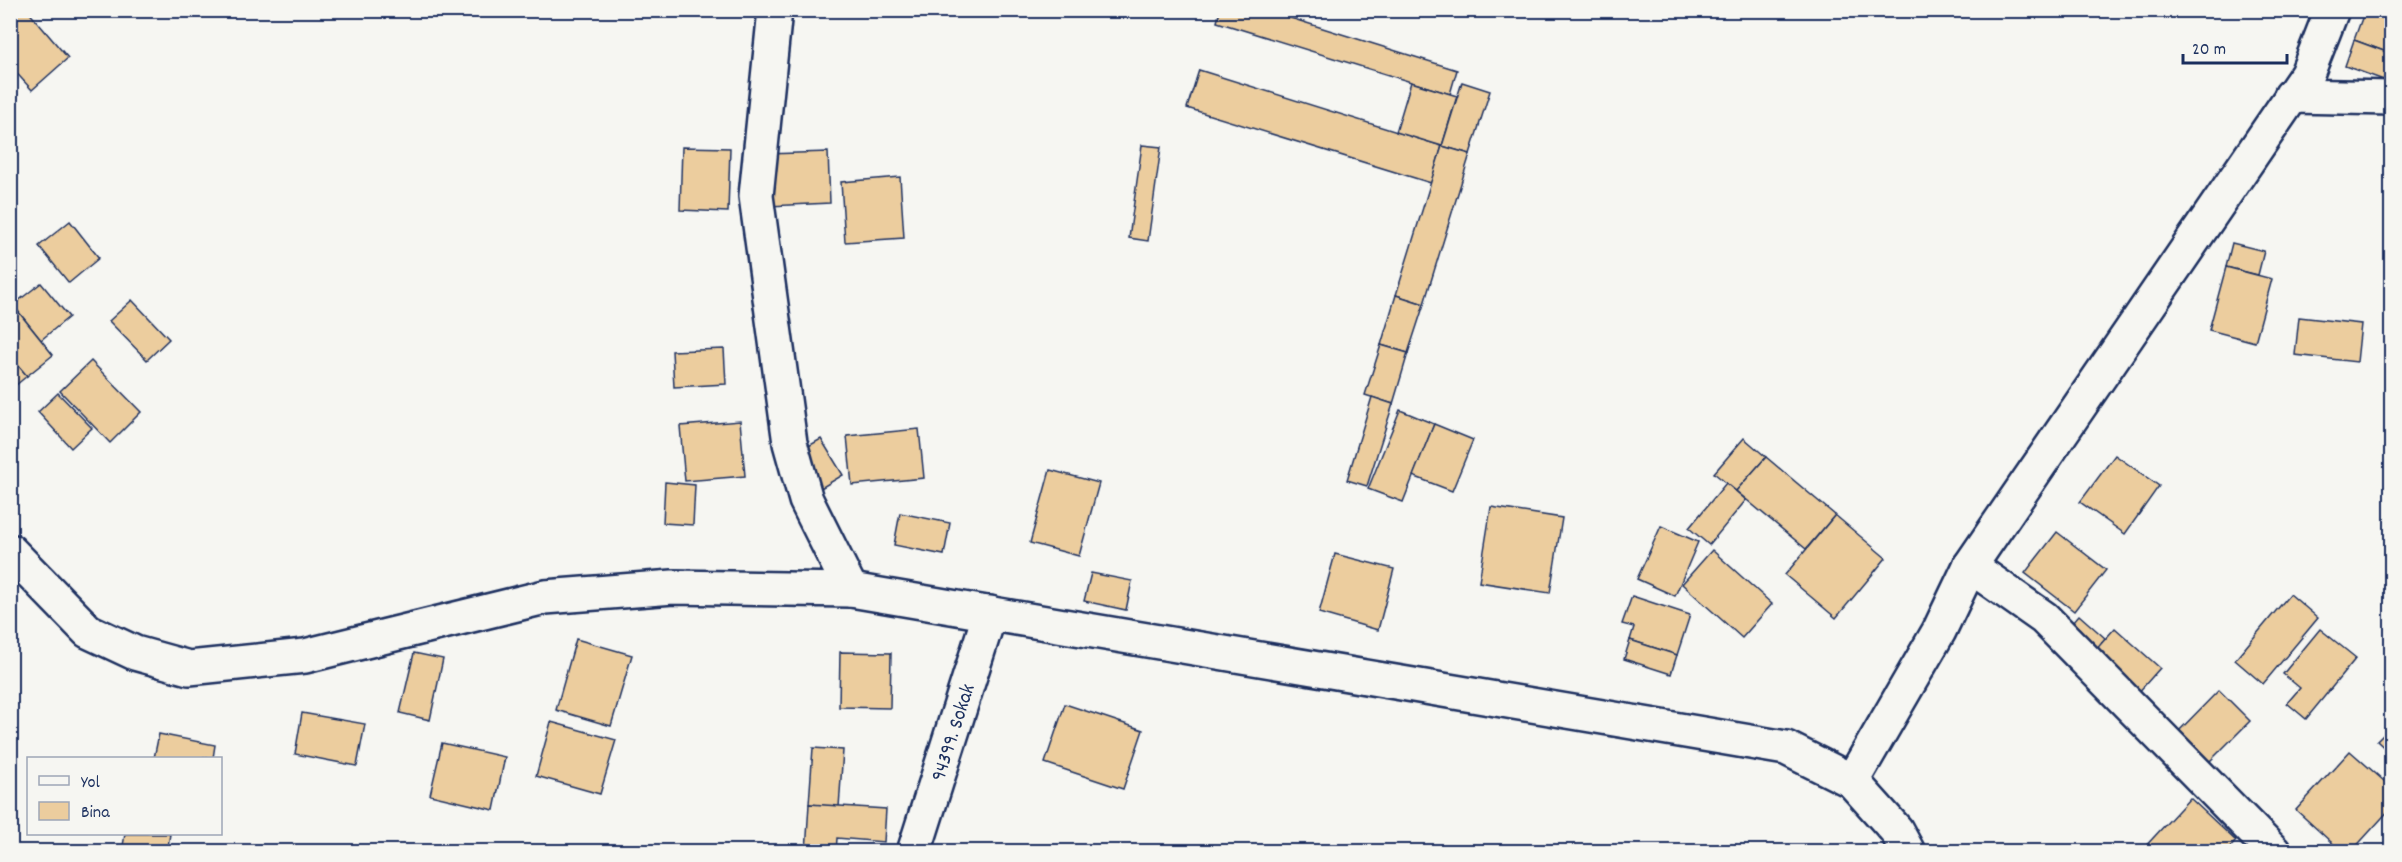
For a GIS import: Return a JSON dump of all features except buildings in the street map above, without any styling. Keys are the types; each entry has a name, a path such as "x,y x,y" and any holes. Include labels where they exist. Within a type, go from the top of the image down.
{"street":[{"path":"775,10 756,196 790,443 806,500 851,590"},
{"path":"1852,781 1940,631 1970,566 2307,74 2332,10"},
{"path":"2291,96 2391,98"},
{"path":"10,551 88,631 135,653 189,668 305,656 545,597 673,587 851,590 1786,748 1852,781 1896,830 1908,852"},
{"path":"1970,566 2044,618 2274,852"},
{"name":"94399. Sokak","path":"914,852 990,613"}]}
